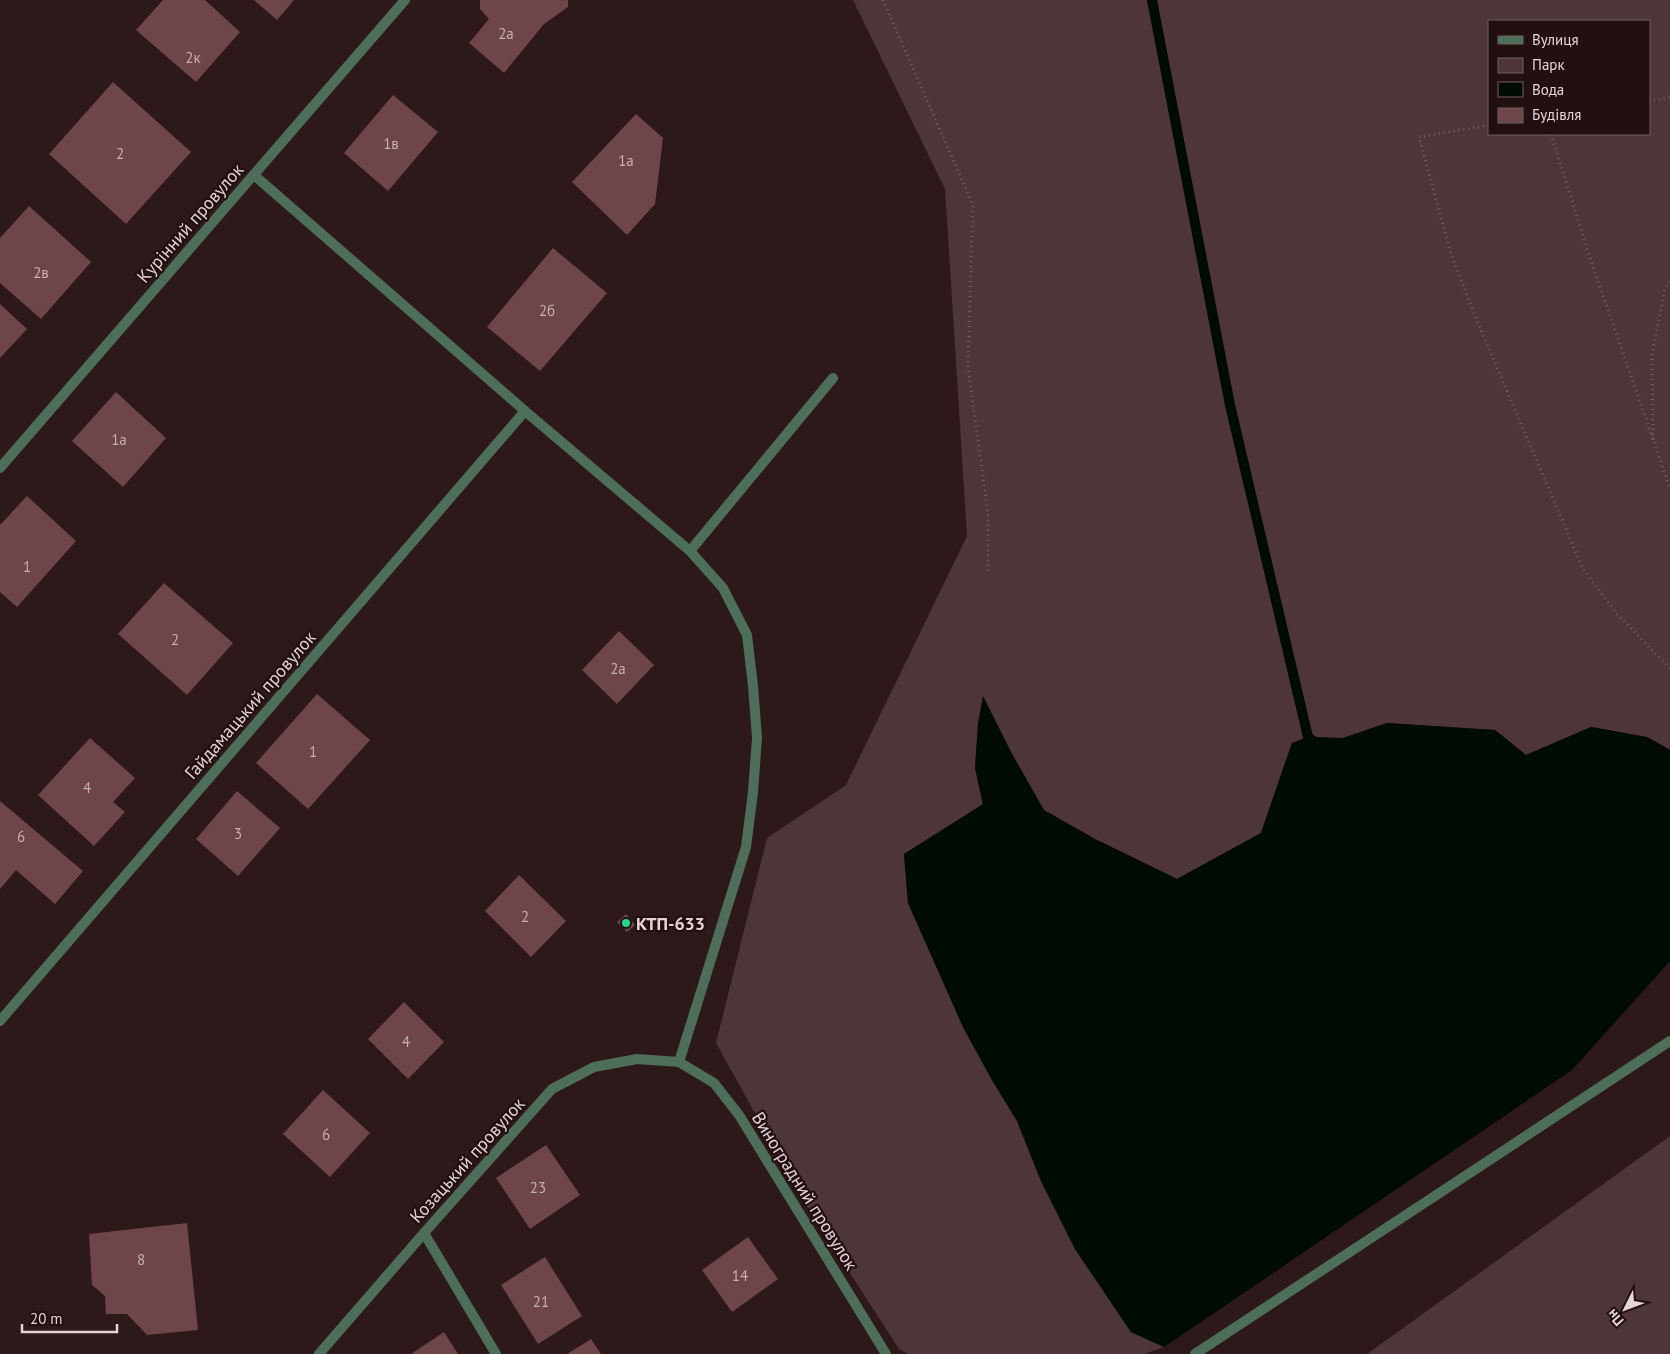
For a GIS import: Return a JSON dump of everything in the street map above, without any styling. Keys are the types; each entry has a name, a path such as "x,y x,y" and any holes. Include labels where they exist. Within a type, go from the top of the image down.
{"street":[{"name":"Курінний провулок","path":"0,468 406,0"},
{"path":"254,175 525,411 690,551 723,588 747,635 757,738 746,847 679,1062"},
{"path":"690,551 833,378"},
{"name":"Гайдамацький провулок","path":"0,1021 525,411"},
{"path":"1195,1354 1670,1041"},
{"name":"Козацький провулок","path":"319,1354 552,1089 594,1067 637,1058 679,1062"},
{"name":"Виноградний провулок","path":"679,1062 714,1083 739,1115 886,1354"},
{"path":"424,1233 496,1354"}],"path":[{"path":"883,0 973,205 968,366 988,514 988,574"},
{"path":"1650,102 1670,97"},
{"path":"1488,125 1419,137 1451,254 1583,569 1617,614 1670,668"},
{"path":"1551,135 1589,256 1670,488"},
{"path":"1653,443 1652,354 1666,289 1670,280"}],"green space":[{"path":"853,0 1670,0 1670,750 1647,737 1591,727 1526,755 1495,730 1387,723 1343,738 1308,737 1292,743 1261,833 1177,879 1095,839 1043,810 983,697 978,724 975,768 983,805 904,854 908,903 963,1027 1017,1121 1041,1181 1075,1249 1131,1332 1164,1347 1144,1354 908,1354 899,1349 806,1205 716,1043 767,838 846,785 967,536 945,189"},
{"path":"1670,1136 1670,1354 1367,1354"}],"water":[{"path":"983,696 1011,752 1044,810 1095,839 1177,879 1261,833 1292,743 1308,737 1343,738 1387,723 1495,730 1526,755 1591,727 1647,737 1670,750 1670,961 1572,1070 1164,1347 1131,1332 1075,1249 1041,1181 1017,1121 963,1027 908,903 904,854 983,804 975,768 978,724"}],"building":[{"path":"163,0 205,0 240,32 196,82 136,30"},
{"path":"254,0 294,0 277,20"},
{"path":"480,0 568,0 568,7 544,24 504,73 469,43 489,19 480,9"},
{"path":"113,82 191,152 126,224 49,154"},
{"path":"393,95 438,132 388,191 344,153"},
{"path":"636,114 663,138 655,204 627,235 572,182"},
{"path":"29,206 91,262 41,319 0,283 0,238"},
{"path":"553,248 607,293 540,371 487,327"},
{"path":"0,304 27,329 0,358"},
{"path":"116,392 166,438 123,487 72,441"},
{"path":"27,496 76,541 17,607 0,592 0,525"},
{"path":"164,583 233,643 187,695 118,634"},
{"path":"619,631 654,665 617,704 582,670"},
{"path":"317,694 370,740 308,809 256,763"},
{"path":"90,738 135,778 113,802 125,812 94,846 38,795"},
{"path":"237,791 280,828 238,876 196,839"},
{"path":"0,801 83,871 55,904 16,870 0,889"},
{"path":"519,875 566,921 531,957 485,911"},
{"name":"КТП-633","path":"626,914 635,925 627,932 617,922"},
{"path":"404,1002 444,1042 408,1079 368,1039"},
{"path":"323,1090 370,1133 330,1177 283,1134"},
{"path":"546,1145 580,1195 530,1229 496,1178"},
{"path":"187,1223 198,1330 147,1335 127,1314 106,1314 105,1296 92,1285 89,1234"},
{"path":"748,1237 778,1279 732,1312 702,1270"},
{"path":"545,1257 582,1316 538,1344 501,1285"},
{"path":"444,1332 458,1354 411,1354"},
{"path":"591,1339 601,1354 567,1354"}],"waterway":[{"path":"1152,0 1230,405 1308,737 1318,745"}],"place":[{"name":"КТП-633","path":"626,923"}]}
